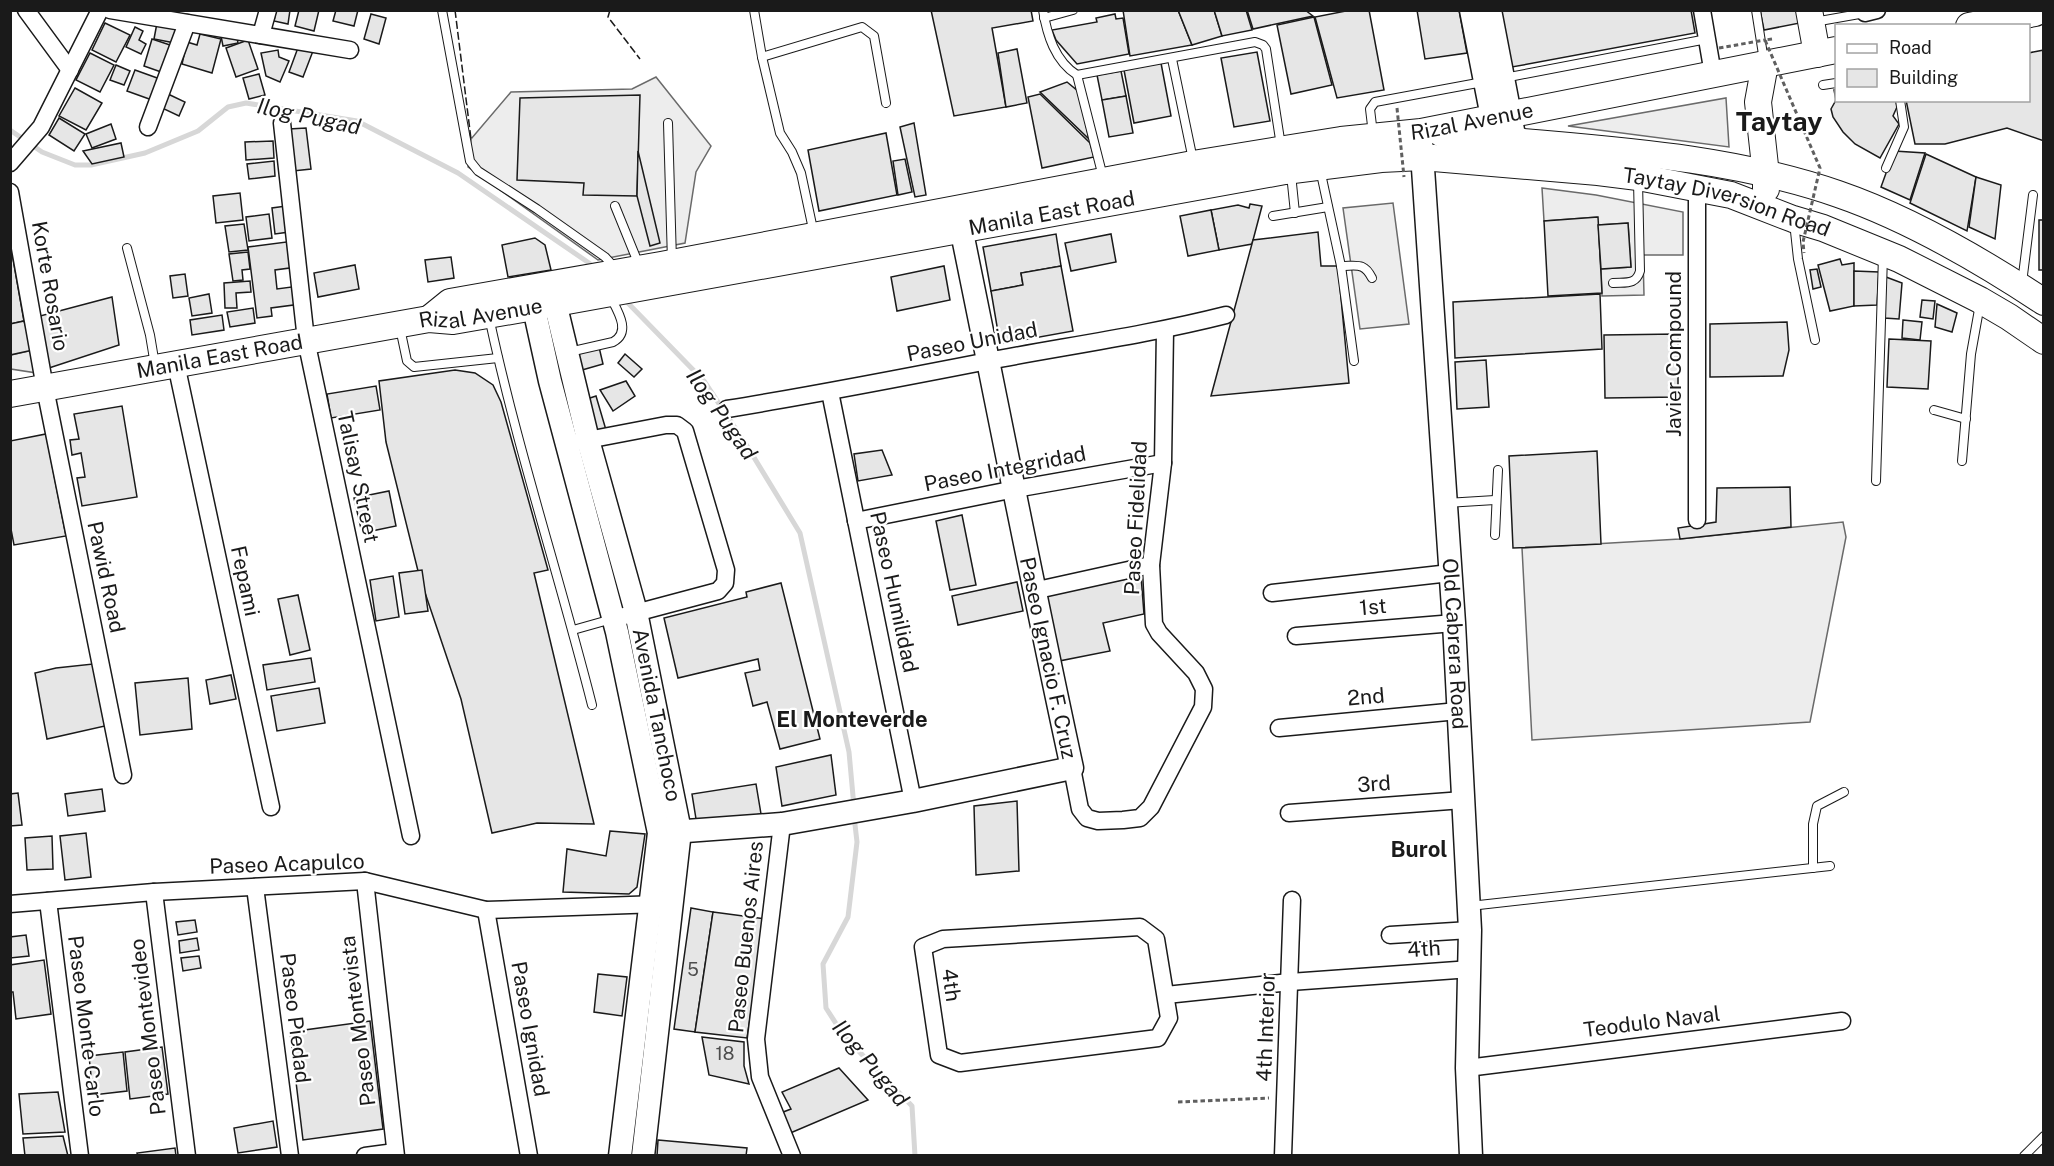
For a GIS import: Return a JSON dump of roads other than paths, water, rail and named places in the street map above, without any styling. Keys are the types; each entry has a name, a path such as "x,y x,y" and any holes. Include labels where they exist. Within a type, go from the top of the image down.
{"main road":[{"path":"1979,24 2038,12"},
{"path":"1810,17 1827,52"},
{"name":"Rizal Avenue","path":"1422,144 1501,115 1713,74 1765,52 1827,52"},
{"path":"1765,52 1758,102 1766,174 1766,207"},
{"name":"Taytay Diversion Road","path":"1377,147 1516,143 1599,161 1638,177 1731,195 1883,252 1980,300 2043,341"},
{"name":"Taytay Diversion Road","path":"1422,144 1599,161 1739,168 1766,174 1837,194 1871,207 1977,260 2043,302"},
{"path":"1286,163 1377,147"},
{"path":"1104,180 1193,164 1319,165 1377,147"},
{"name":"Manila East Road","path":"816,246 959,218 1286,163"},
{"name":"Manila East Road","path":"959,218 1104,180"},
{"name":"Rizal Avenue","path":"429,319 450,302 542,296 816,246"},
{"name":"Rizal Avenue","path":"429,319 453,321 489,315 542,296"},
{"name":"Manila East Road","path":"10,394 429,319"}],"street":[{"path":"26,10 70,70"},
{"path":"10,164 41,127 100,10"},
{"path":"110,10 350,50"},
{"path":"261,35 268,10"},
{"path":"1471,10 1494,80 1501,115 1516,143"},
{"path":"1490,10 1494,80"},
{"path":"1702,10 1713,44 1713,74"},
{"path":"148,128 187,23"},
{"name":"Talisay Street","path":"282,123 306,340 411,836"},
{"name":"Old Cabrera Road","path":"1422,144 1454,623 1469,906 1471,969 1467,1068 1471,1155"},
{"name":"Javier Compound","path":"1697,187 1697,520"},
{"name":"Korte Rosario","path":"10,192 45,388"},
{"name":"Paseo Ignacio F. Cruz","path":"669,832 782,824 913,801 1072,768 1033,591 1015,489 959,218"},
{"name":"Avenida Tanchoco","path":"542,296 566,353 577,442 636,612 669,832 660,904 620,1155"},
{"name":"Avenida Tanchoco","path":"542,296 577,442 613,619 669,832"},
{"name":"Paseo Unidad","path":"727,409 1165,330 1226,315"},
{"name":"Paseo Fidelidad","path":"1072,768 1080,809 1086,818 1098,821 1140,818 1151,807 1203,707 1204,689 1196,673 1159,633 1154,624 1151,565 1163,463 1165,330"},
{"name":"Fepami","path":"166,366 271,807"},
{"name":"Pawid Road","path":"45,388 123,775"},
{"name":"Paseo Humilidad","path":"830,392 913,801"},
{"path":"577,442 666,425 677,425 685,431 726,570 725,583 718,591 613,619"},
{"name":"Paseo Integridad","path":"856,521 1015,489 1163,463"},
{"path":"1033,591 1151,565"},
{"path":"1272,593 1450,573"},
{"name":"1st","path":"1296,636 1454,623"},
{"name":"2nd","path":"1279,728 1458,711"},
{"name":"3rd","path":"1289,813 1463,800"},
{"name":"Paseo Buenos Aires","path":"782,824 756,1039 760,1077 792,1155"},
{"name":"Paseo Acapulco","path":"10,904 154,892 364,881 486,910 660,904"},
{"name":"Paseo Montevista","path":"364,881 396,1154"},
{"name":"Paseo Piedad","path":"255,887 290,1155"},
{"name":"Paseo Montevideo","path":"154,892 187,1155"},
{"name":"4th Interior","path":"1283,1155 1292,900"},
{"name":"Paseo Monte Carlo","path":"48,902 80,1155"},
{"name":"Avenida Tanchoco","path":"643,1155 660,904"},
{"name":"Paseo Ignidad","path":"486,910 529,1155"},
{"name":"4th","path":"1140,927 1155,939 1166,995 1169,1018 1158,1038 960,1063 939,1055 923,947 942,939 1140,927"},
{"path":"1390,935 1470,930"},
{"name":"4th","path":"1166,995 1290,982 1471,969"},
{"name":"Teodulo Naval","path":"1467,1068 1842,1021"},
{"path":"365,1155 396,1154"}],"lane":[{"path":"442,10 470,161 478,171 605,257 616,281"},
{"path":"754,10 762,57 780,133 801,173 816,246"},
{"path":"1073,10 1043,14 1051,44 1068,69 1077,75 1104,180"},
{"path":"1756,10 1765,52"},
{"path":"1810,17 1869,11"},
{"path":"762,57 862,27 874,36 886,103"},
{"path":"1077,75 1255,42 1263,45 1266,49 1295,213"},
{"path":"1377,147 1370,109 1375,102 1713,44"},
{"path":"1172,59 1193,164"},
{"path":"1822,85 1835,82"},
{"path":"1886,168 1904,127 1900,102"},
{"path":"668,123 673,272"},
{"path":"1319,165 1341,266 1354,361"},
{"path":"1613,283 1633,282 1638,278 1640,271 1638,177"},
{"path":"2021,287 2033,195"},
{"path":"566,353 613,342 622,334 616,281 615,206"},
{"path":"1273,216 1328,207"},
{"path":"1793,219 1798,259 1815,340"},
{"path":"127,248 150,335 166,366"},
{"path":"1876,481 1883,252"},
{"path":"1341,266 1362,266 1368,270 1372,278"},
{"path":"1962,461 1971,354 1980,300"},
{"path":"489,315 498,358 592,705"},
{"path":"399,324 407,361 414,367 498,358"},
{"path":"1934,410 1966,419"},
{"path":"1495,535 1498,470"},
{"path":"1446,504 1495,500"},
{"path":"573,630 613,619"},
{"path":"1813,868 1813,824 1817,806 1844,792"},
{"path":"1469,906 1830,866"},
{"path":"2024,1155 2043,1136"}],"waterway":[{"name":"Ilog Pugad","path":"10,130 42,152 75,165 91,165 145,153 198,131 228,107 246,103 357,121 458,173 589,263 595,270"},
{"name":"Ilog Pugad","path":"625,300 704,381 800,533 849,752 854,807"},
{"name":"Ilog Pugad","path":"854,816 857,842 848,917 823,964 826,1008 844,1036 912,1106 915,1156"}],"district":[{"name":"Taytay","path":"1779,122"},
{"name":"El Monteverde","path":"852,719"},
{"name":"Burol","path":"1419,849"}]}
